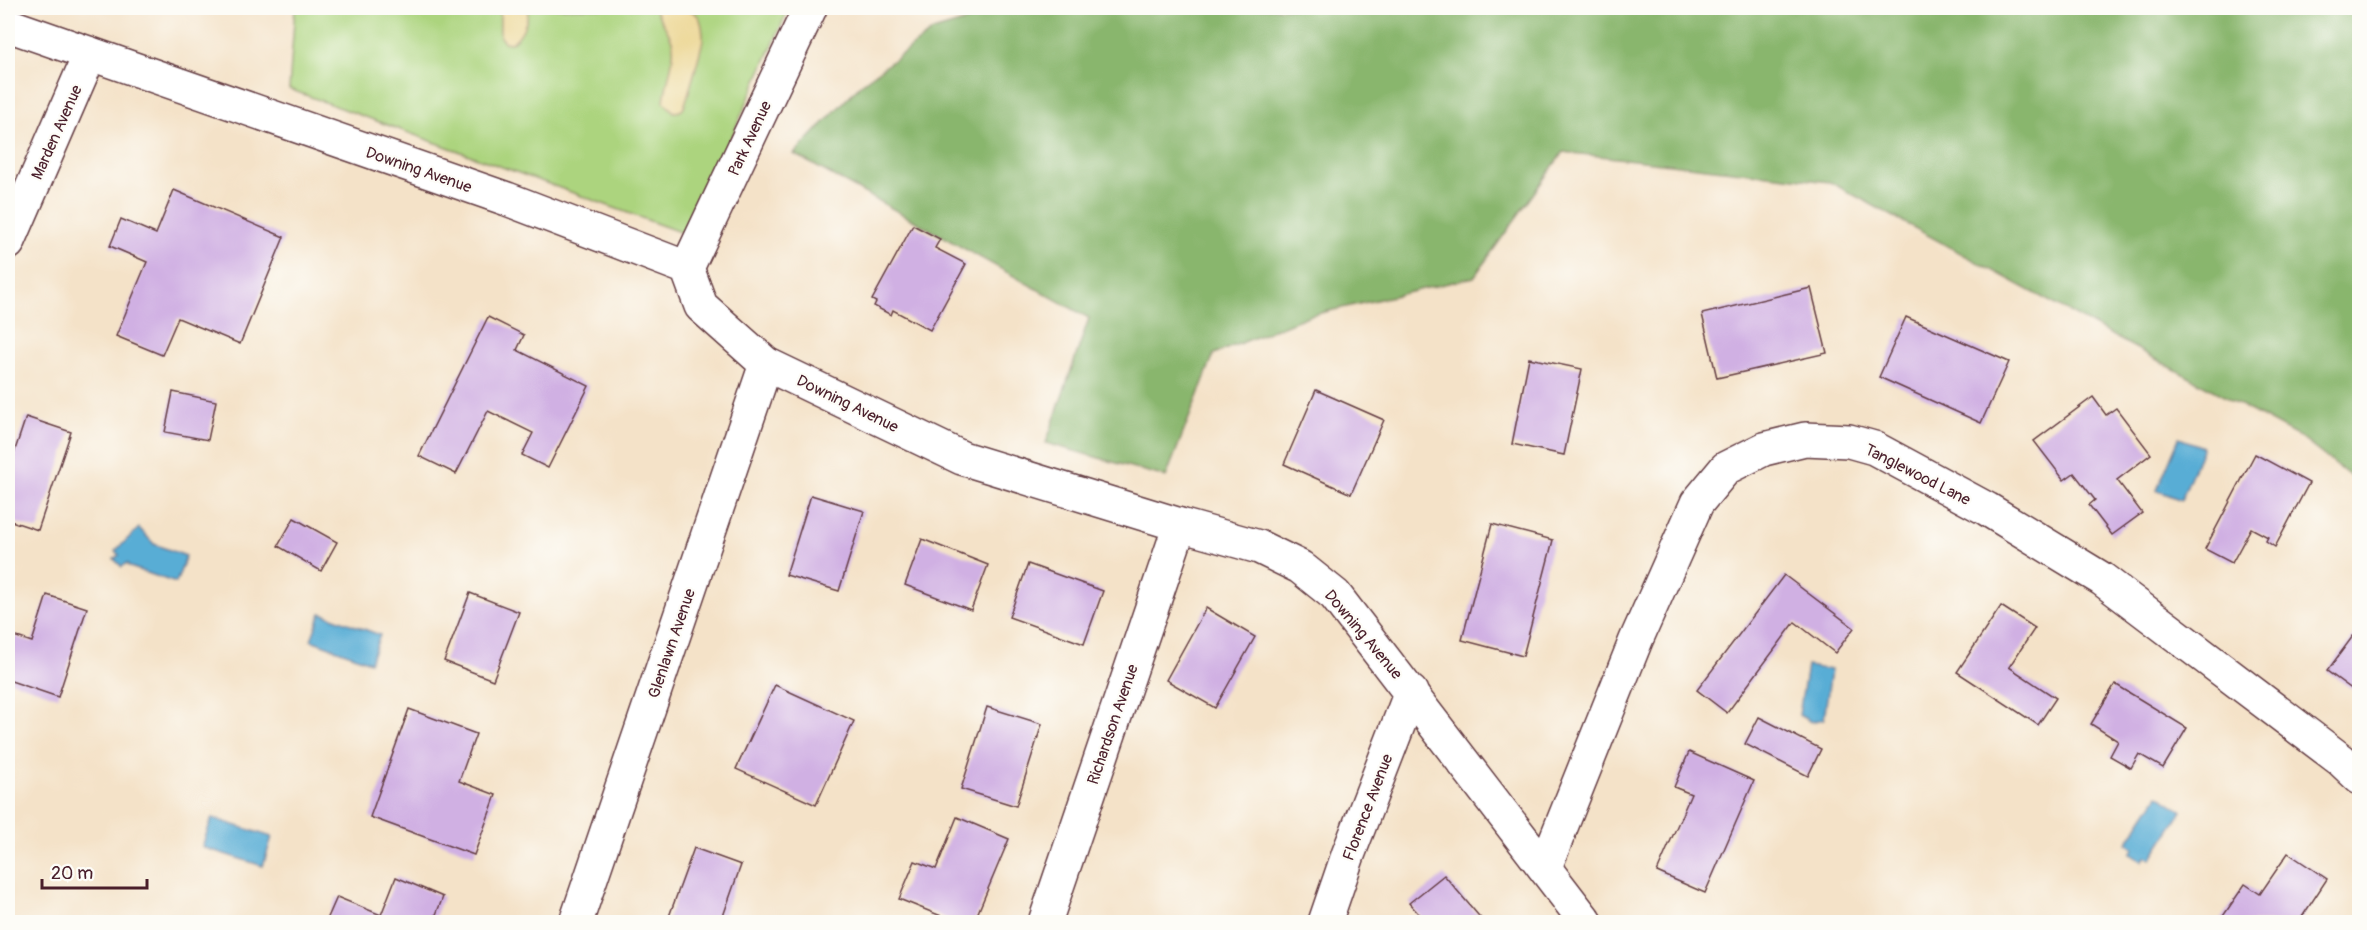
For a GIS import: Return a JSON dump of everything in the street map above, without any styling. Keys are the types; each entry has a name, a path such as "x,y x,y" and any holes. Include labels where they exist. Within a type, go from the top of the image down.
{"street":[{"name":"Park Avenue","path":"687,268 810,8"},
{"name":"Downing Avenue","path":"8,25 507,199 687,268 701,306 766,364 962,458 1179,525 1259,547 1300,567 1335,595 1586,922"},
{"name":"Marden Avenue","path":"8,243 90,54"},
{"name":"Glenlawn Avenue","path":"576,922 766,364"},
{"name":"Tanglewood Lane","path":"1545,867 1636,640 1697,502 1726,468 1764,448 1805,439 1849,441 1874,448 1997,515 2102,579 2341,760 2360,778"},
{"name":"Richardson Avenue","path":"1045,922 1179,525"},
{"name":"Florence Avenue","path":"1325,922 1348,855 1411,692"}],"green space":[{"path":"295,8 789,8 688,235 289,89"},
{"path":"1010,8 2359,8 2359,483 2301,438 1830,182 1563,152 1474,277 1308,316 1214,354 1166,477 1046,443 1089,318 794,154 861,84 933,31"}],"sand":[{"path":"500,8 528,8 524,28 511,43 504,42 500,37"},
{"path":"654,8 689,10 698,16 701,24 703,38 700,51 683,109 678,112 674,112 664,102 673,47"}],"water":[{"path":"2179,438 2203,447 2181,500 2157,490"},
{"path":"139,528 154,544 186,556 176,583 130,567 127,563 122,567 114,559 119,555 115,551"},
{"path":"321,613 380,635 370,662 311,640"},
{"path":"1807,666 1831,670 1824,719 1811,722 1799,715"},
{"path":"2158,795 2182,811 2151,859 2146,856 2142,861 2130,853 2134,848 2127,843"},
{"path":"212,818 272,837 263,866 202,847"}],"building":[{"path":"174,190 284,237 240,344 178,318 162,355 116,336 147,262 110,246 121,219 156,234"},
{"path":"913,225 940,239 935,248 966,264 930,330 893,310 891,315 874,306 876,302 872,300"},
{"path":"1811,288 1827,353 1717,378 1702,314"},
{"path":"488,317 524,335 517,350 589,386 548,468 522,455 533,433 488,411 456,474 419,456"},
{"path":"1906,317 2009,362 1981,423 1879,377"},
{"path":"1529,358 1582,369 1564,455 1512,444"},
{"path":"1316,390 1384,420 1351,494 1284,464"},
{"path":"173,392 216,401 208,440 165,432"},
{"path":"2093,397 2106,415 2116,408 2151,454 2117,480 2142,513 2112,535 2089,505 2095,500 2074,473 2064,480 2034,441"},
{"path":"26,417 71,432 38,530 8,520 8,471"},
{"path":"2255,454 2309,483 2275,547 2266,541 2268,537 2251,528 2232,563 2205,549"},
{"path":"811,495 864,511 839,591 786,575"},
{"path":"294,518 337,542 321,571 278,546"},
{"path":"1492,524 1553,540 1523,656 1462,640"},
{"path":"922,539 988,565 971,610 905,585"},
{"path":"1028,564 1103,591 1084,644 1009,617"},
{"path":"1784,575 1854,628 1835,653 1795,622 1727,713 1697,690"},
{"path":"470,593 519,612 493,680 444,661"},
{"path":"47,595 87,608 58,697 8,680 8,634 32,642"},
{"path":"2001,606 2035,628 2009,667 2056,698 2038,725 1957,672"},
{"path":"1206,608 1255,637 1215,708 1166,680"},
{"path":"2353,636 2360,641 2360,695 2327,671"},
{"path":"2115,684 2187,728 2163,768 2139,754 2131,768 2110,756 2118,741 2091,724"},
{"path":"775,685 854,721 816,805 736,769"},
{"path":"987,707 1042,724 1016,806 961,789"},
{"path":"409,709 476,734 459,781 496,795 474,855 370,817"},
{"path":"1759,717 1821,749 1808,776 1745,744"},
{"path":"1689,752 1754,781 1705,893 1657,872 1691,794 1674,787"},
{"path":"957,817 1009,839 974,922 956,922 899,899 915,861 936,869"},
{"path":"694,848 741,865 721,922 667,922"},
{"path":"2288,853 2327,879 2300,920 2303,922 2219,922 2245,884 2260,894"},
{"path":"1444,875 1484,922 1426,922 1409,903"},
{"path":"396,877 443,897 433,922 326,922 337,897 381,915"}]}
